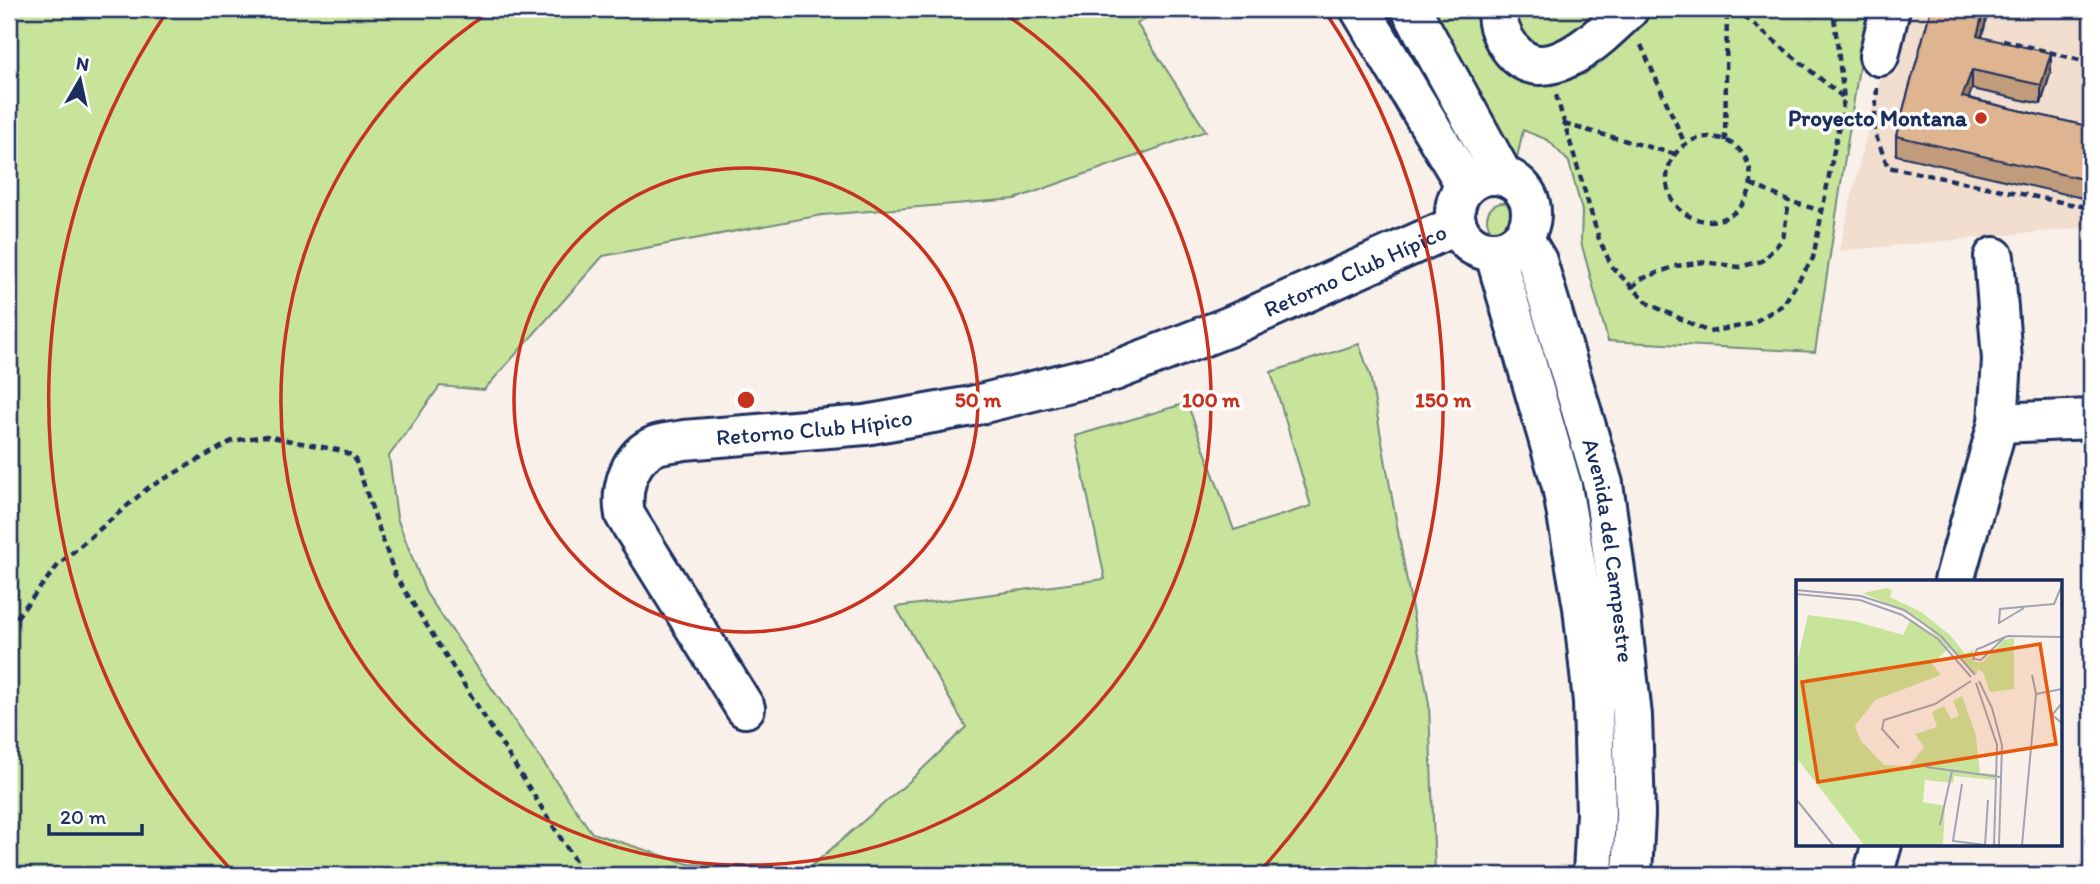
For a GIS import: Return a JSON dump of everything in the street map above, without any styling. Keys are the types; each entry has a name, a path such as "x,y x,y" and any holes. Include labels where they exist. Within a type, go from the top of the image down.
{"street":[{"path":"1360,9 1466,187"},
{"path":"1410,9 1503,176"},
{"path":"1498,9 1496,16 1502,37 1518,59 1537,66 1570,57 1604,33 1626,12"},
{"path":"1879,56 1890,9"},
{"path":"1503,176 1518,183 1531,203 1529,227 1508,244 1473,246 1463,237 1457,225 1456,202 1466,187 1480,177 1503,176"},
{"name":"Retorno Club Hípico","path":"746,708 625,514 623,503 626,478 638,458 655,445 684,440 865,425 972,406 1114,371 1228,327 1457,225"},
{"name":"Avenida del Campestre","path":"1508,244 1562,486 1583,607 1593,702 1596,813 1593,875"},
{"name":"Avenida del Campestre","path":"1508,244 1538,261 1603,484 1632,716 1632,875"},
{"path":"1954,580 1997,423 2001,360 1994,257"},
{"path":"1997,423 2091,419"},
{"path":"1596,813 1634,814"},
{"path":"1873,875 1881,846"}],"path":[{"path":"1725,141 1727,9"},
{"path":"1735,9 1844,99"},
{"path":"1549,64 1550,79 1598,239 1612,267 1649,304 1709,332 1751,324 1783,305 1813,258 1844,99 1833,9"},
{"path":"1626,12 1685,144"},
{"path":"2003,40 2091,63"},
{"path":"1879,56 1874,131 1888,167 2091,208"},
{"path":"1563,124 1675,155"},
{"path":"1699,138 1725,141 1745,158 1750,170 1751,184 1740,208 1729,216 1702,221 1677,207 1670,195 1668,167 1685,144 1699,138"},
{"path":"1751,184 1789,201 1822,211"},
{"path":"1632,287 1642,279 1676,266 1704,262 1739,267 1762,261 1783,239 1789,201"},
{"path":"9,628 59,564 148,488 232,441 266,436 338,450 354,456 395,575 584,875"},
{"path":"9,859 19,875"}],"shaded area":[{"name":"Proyecto Montana","path":"1896,9 2091,9 2091,227 1839,251"}],"green space":[{"path":"9,9 1159,9 1137,24 1206,131 1015,199 822,215 603,256 484,390 440,386 389,456 397,518 426,593 592,833 689,864 808,869 911,780 966,727 896,607 1105,579 1075,436 1187,403 1234,530 1311,506 1271,372 1359,344 1370,375 1429,704 1435,875 9,875"},
{"path":"1418,9 1490,9 1550,79 1585,74 1614,46 1644,9 1868,9 1815,352 1608,341 1581,242 1582,211 1569,162 1548,140 1523,130 1513,177"},
{"path":"1507,9 1620,9 1546,56 1519,40"},
{"path":"1503,203 1515,207 1519,219 1515,231 1503,235 1491,231 1487,219 1491,207"}],"building":[{"path":"1931,9 1984,9 1977,36 2051,53 2041,85 1972,70 1962,97 2091,127 2091,181 1896,136"}],"place":[{"name":"Proyecto Montana","path":"1981,118"}]}
